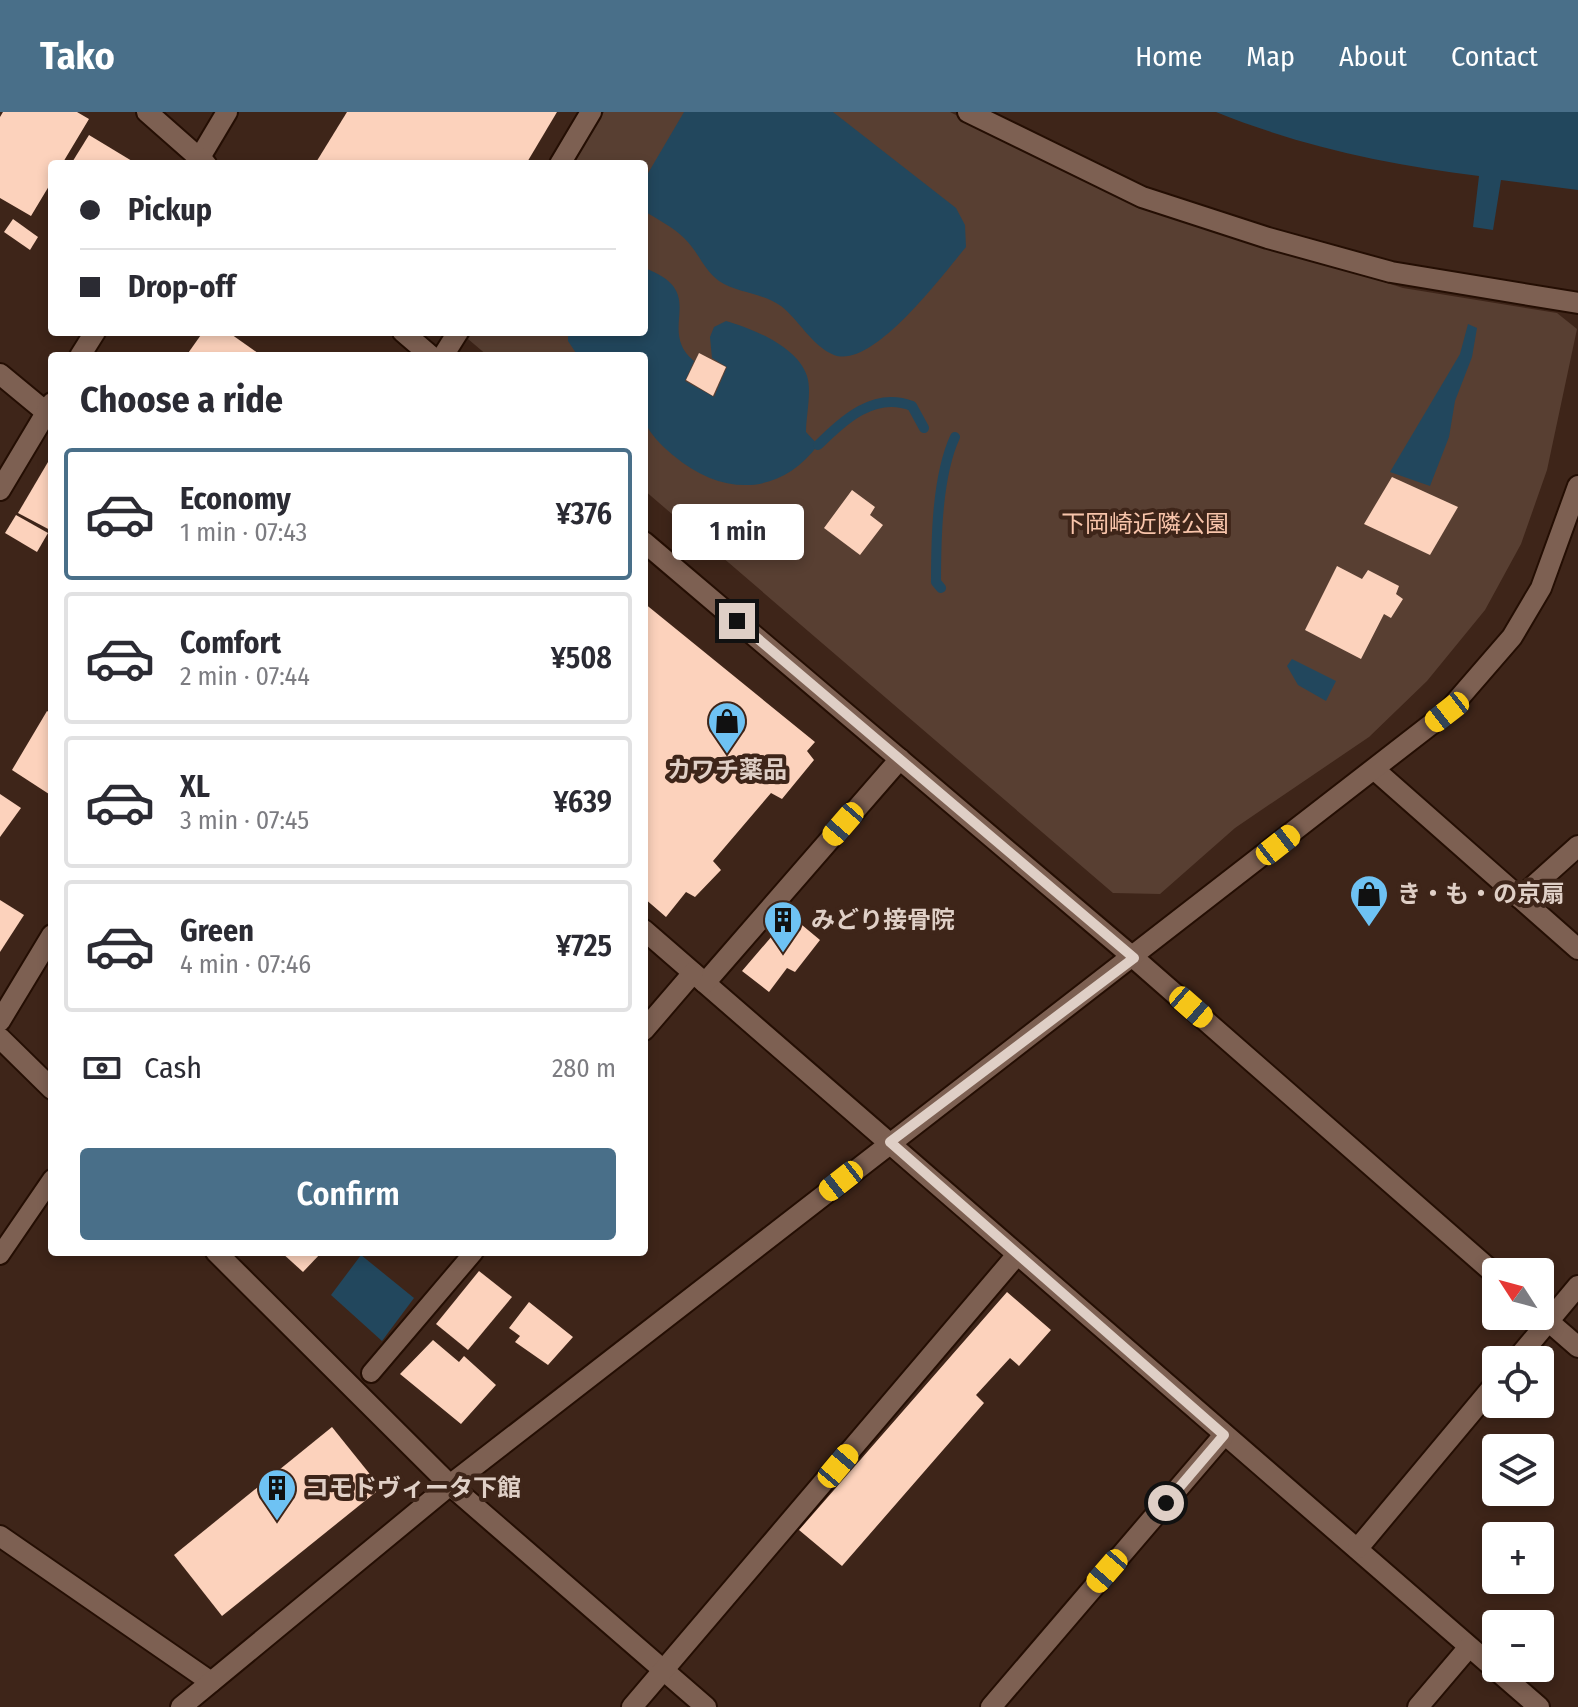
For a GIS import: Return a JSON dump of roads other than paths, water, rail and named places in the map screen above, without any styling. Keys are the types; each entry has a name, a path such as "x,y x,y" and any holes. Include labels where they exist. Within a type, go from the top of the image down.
{"street":[{"path":"147,112 198,160"},
{"path":"201,160 227,112"},
{"path":"562,160 591,112"},
{"path":"968,112 1142,197 1268,238 1391,272 1578,303"},
{"path":"408,336 426,352"},
{"path":"0,374 48,410"},
{"path":"0,490 48,414"},
{"path":"181,1707 450,1485 890,1142 1134,958 1447,712 1512,637 1541,588 1578,486"},
{"path":"648,545 1134,958 1482,1263"},
{"path":"648,1026 699,978 900,759"},
{"path":"1375,770 1578,949"},
{"path":"1520,898 1578,846"},
{"path":"648,933 1539,1707"},
{"path":"0,1021 48,942"},
{"path":"0,1038 48,1085"},
{"path":"220,1256 450,1485 706,1707"},
{"path":"632,1707 1016,1256"},
{"path":"1554,1309 1578,1286"},
{"path":"1554,1327 1578,1347"},
{"path":"1358,1548 1482,1400"},
{"path":"991,1707 1224,1435"},
{"path":"0,1536 211,1682"},
{"path":"1418,1707 1469,1647"}],"lane":[{"path":"0,1255 48,1185"},
{"path":"371,1373 471,1256"}],"water":[{"path":"684,112 833,112 956,208 965,225 966,247 925,297 887,334 850,356 834,355 819,346 781,306 719,281 684,238 648,213 648,173"},
{"path":"1216,112 1578,112 1578,190 1501,180 1493,230 1473,227 1479,176 1345,153 1280,135"},
{"path":"648,270 675,288 679,300 679,336 683,349 694,361 685,381 714,397 727,367 712,358 710,337 714,327 726,321 773,340 794,356 807,376 806,432 818,445 803,462 768,482 730,484 711,478 674,456 648,429 648,352 575,352 568,336 648,336"},
{"path":"1468,324 1477,328 1472,357 1455,401 1449,437 1430,486 1390,472 1460,354"},
{"path":"1292,659 1336,681 1326,701 1298,685 1287,666"},
{"path":"362,1256 414,1298 382,1341 331,1295"}],"waterway":[{"path":"818,445 860,410 885,402 912,406 924,428"},
{"path":"941,588 936,582 939,508 944,470 955,437"}],"place":[{"name":"カワチ薬品","path":"727,755"},
{"name":"き・も・の京扇","path":"1369,928"},
{"name":"みどり接骨院","path":"783,954"},
{"name":"コモドヴィータ下館","path":"277,1522"}],"park label":[{"name":"下岡崎近隣公園","path":"1145,524"}]}
